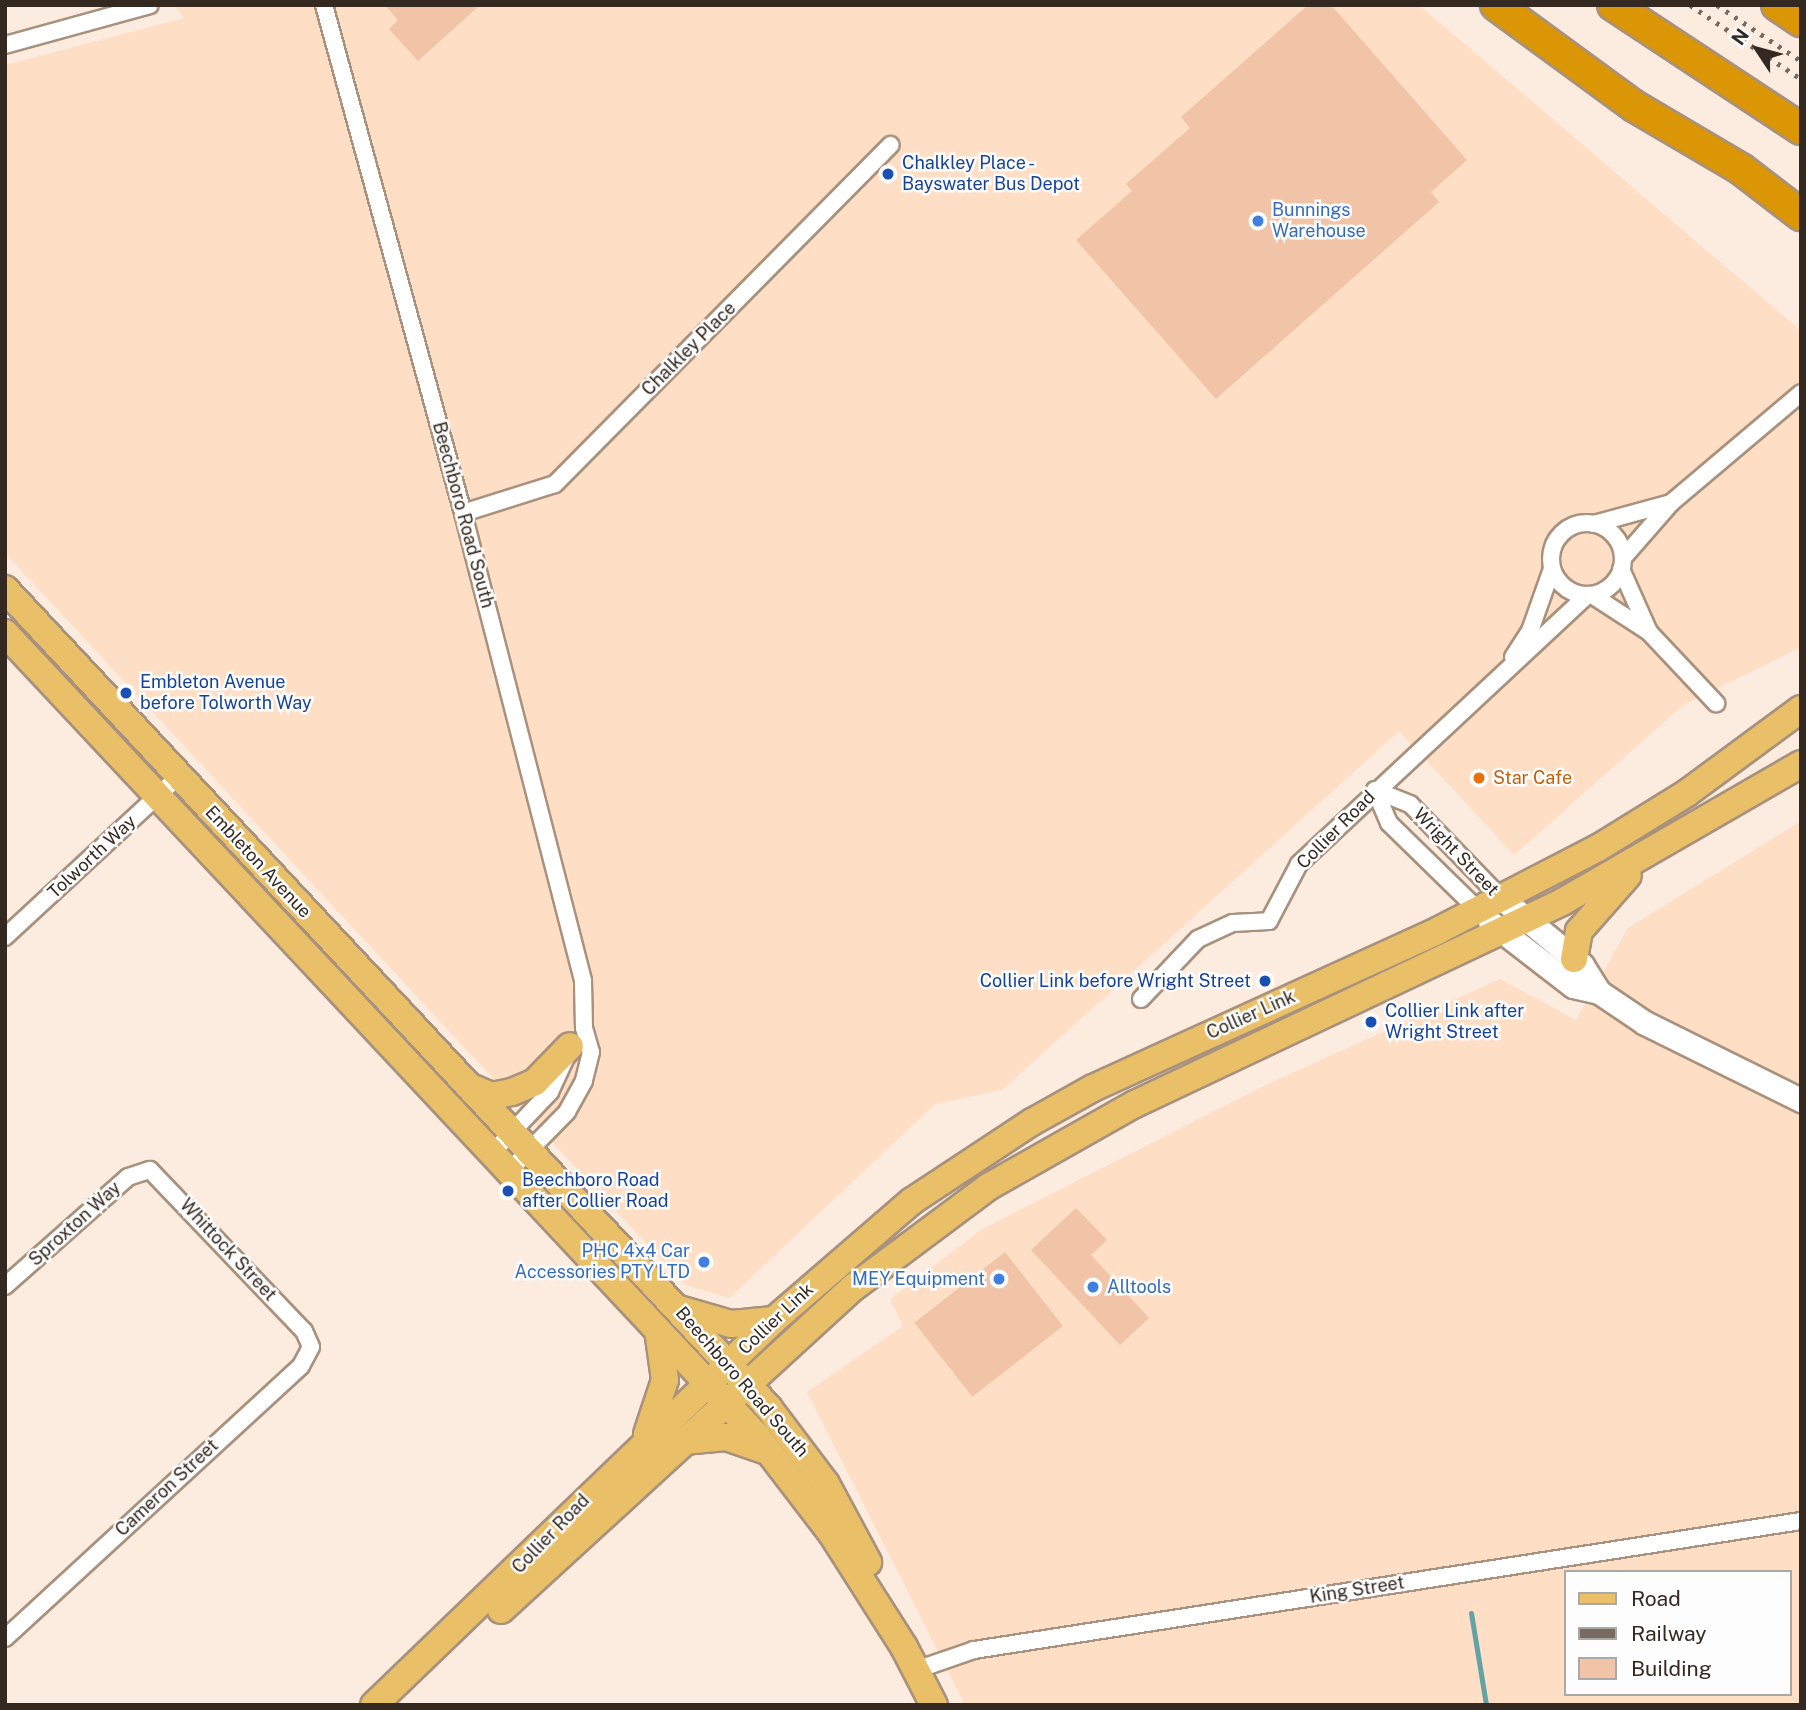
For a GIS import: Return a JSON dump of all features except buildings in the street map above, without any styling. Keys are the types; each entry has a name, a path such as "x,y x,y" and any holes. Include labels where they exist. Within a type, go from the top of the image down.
{"highway":[{"path":"1496,5 1634,106 1741,169 1801,215"},
{"path":"1613,5 1801,129"},
{"path":"1777,5 1801,21"}],"main road":[{"name":"Embleton Avenue","path":"5,589 522,1142"},
{"name":"Embleton Avenue","path":"5,634 500,1163"},
{"name":"Collier Link","path":"729,1363 774,1320 912,1201 1032,1122 1177,1048 1477,909 1598,848 1687,793 1801,709"},
{"name":"Collier Link","path":"747,1384 886,1259 1050,1149 1525,920 1646,856 1801,764"},
{"path":"1574,959 1579,931 1590,915 1646,856"},
{"path":"367,979 362,994 377,1013 388,1045"},
{"path":"468,1086 491,1096 512,1092 535,1082 577,1037"},
{"name":"Beechboro Road South","path":"522,1142 729,1363 826,1484 894,1615 904,1647"},
{"name":"Beechboro Road South","path":"500,1163 774,1455 832,1534 904,1647 934,1705"},
{"path":"677,1309 732,1324 774,1320"},
{"path":"643,1442 665,1380 658,1330"},
{"name":"Collier Road","path":"392,1702 643,1442 729,1363"},
{"name":"Collier Road","path":"392,1702 747,1384"},
{"path":"684,1441 726,1437 774,1455"}],"street":[{"name":"Beechboro Road South","path":"324,5 463,513 579,958 577,1037 559,1080 522,1142 500,1163"},
{"path":"5,45 145,6"},
{"name":"Chalkley Place","path":"463,513 555,484 890,145"},
{"path":"1590,595 1608,588 1622,564 1671,503 1801,393"},
{"path":"1671,503 1594,524 1582,524 1561,534 1554,545 1552,569 1564,588 1590,595 1649,632 1716,704"},
{"path":"1594,524 1614,536 1649,632"},
{"name":"Collier Road","path":"1504,671 1530,631 1552,569"},
{"name":"Collier Road","path":"1141,999 1198,939 1233,923 1269,921 1299,863 1504,671 1590,595"},
{"name":"Tolworth Way","path":"5,937 179,776"},
{"name":"Wright Street","path":"1376,790 1410,804 1500,897 1574,959 1599,992 1645,1023 1801,1100"},
{"name":"Wright Street","path":"1376,790 1390,824 1501,932 1573,986 1599,992"},
{"name":"Beechboro Road South","path":"500,1163 522,1142 567,1112 584,1081 591,1052 577,1037"},
{"name":"Sproxton Way","path":"5,1286 128,1177 150,1170"},
{"name":"Whittock Street","path":"150,1170 304,1331"},
{"name":"Cameron Street","path":"5,1638 300,1366 311,1348 304,1331"},
{"name":"King Street","path":"916,1670 974,1650 1801,1521"}],"shaded area":[{"path":"174,5 1419,5 1801,331 1801,647 1682,706 1514,855 1399,731 1002,1090 935,1104 729,1298 685,1285 5,553 5,65 184,18"},
{"path":"1801,821 1801,1705 965,1705 807,1392 903,1326 890,1299 984,1228 1268,1084 1500,979 1576,1020 1628,928"}],"waterway":[{"path":"1471,1613 1486,1705"}],"railway":[{"path":"1690,5 1801,79"},
{"path":"1717,5 1801,61"}],"place":[{"name":"Chalkley Place - Bayswater Bus Depot","path":"888,174"},
{"name":"Bunnings Warehouse","path":"1258,221"},
{"name":"Embleton Avenue before Tolworth Way","path":"126,693"},
{"name":"Star Cafe","path":"1479,778"},
{"name":"Collier Link before Wright Street","path":"1265,981"},
{"name":"Collier Link after Wright Street","path":"1371,1022"},
{"name":"Beechboro Road after Collier Road","path":"508,1191"},
{"name":"PHC 4x4 Car Accessories PTY LTD","path":"704,1262"},
{"name":"MEY Equipment","path":"999,1279"},
{"name":"Alltools","path":"1093,1287"}]}
